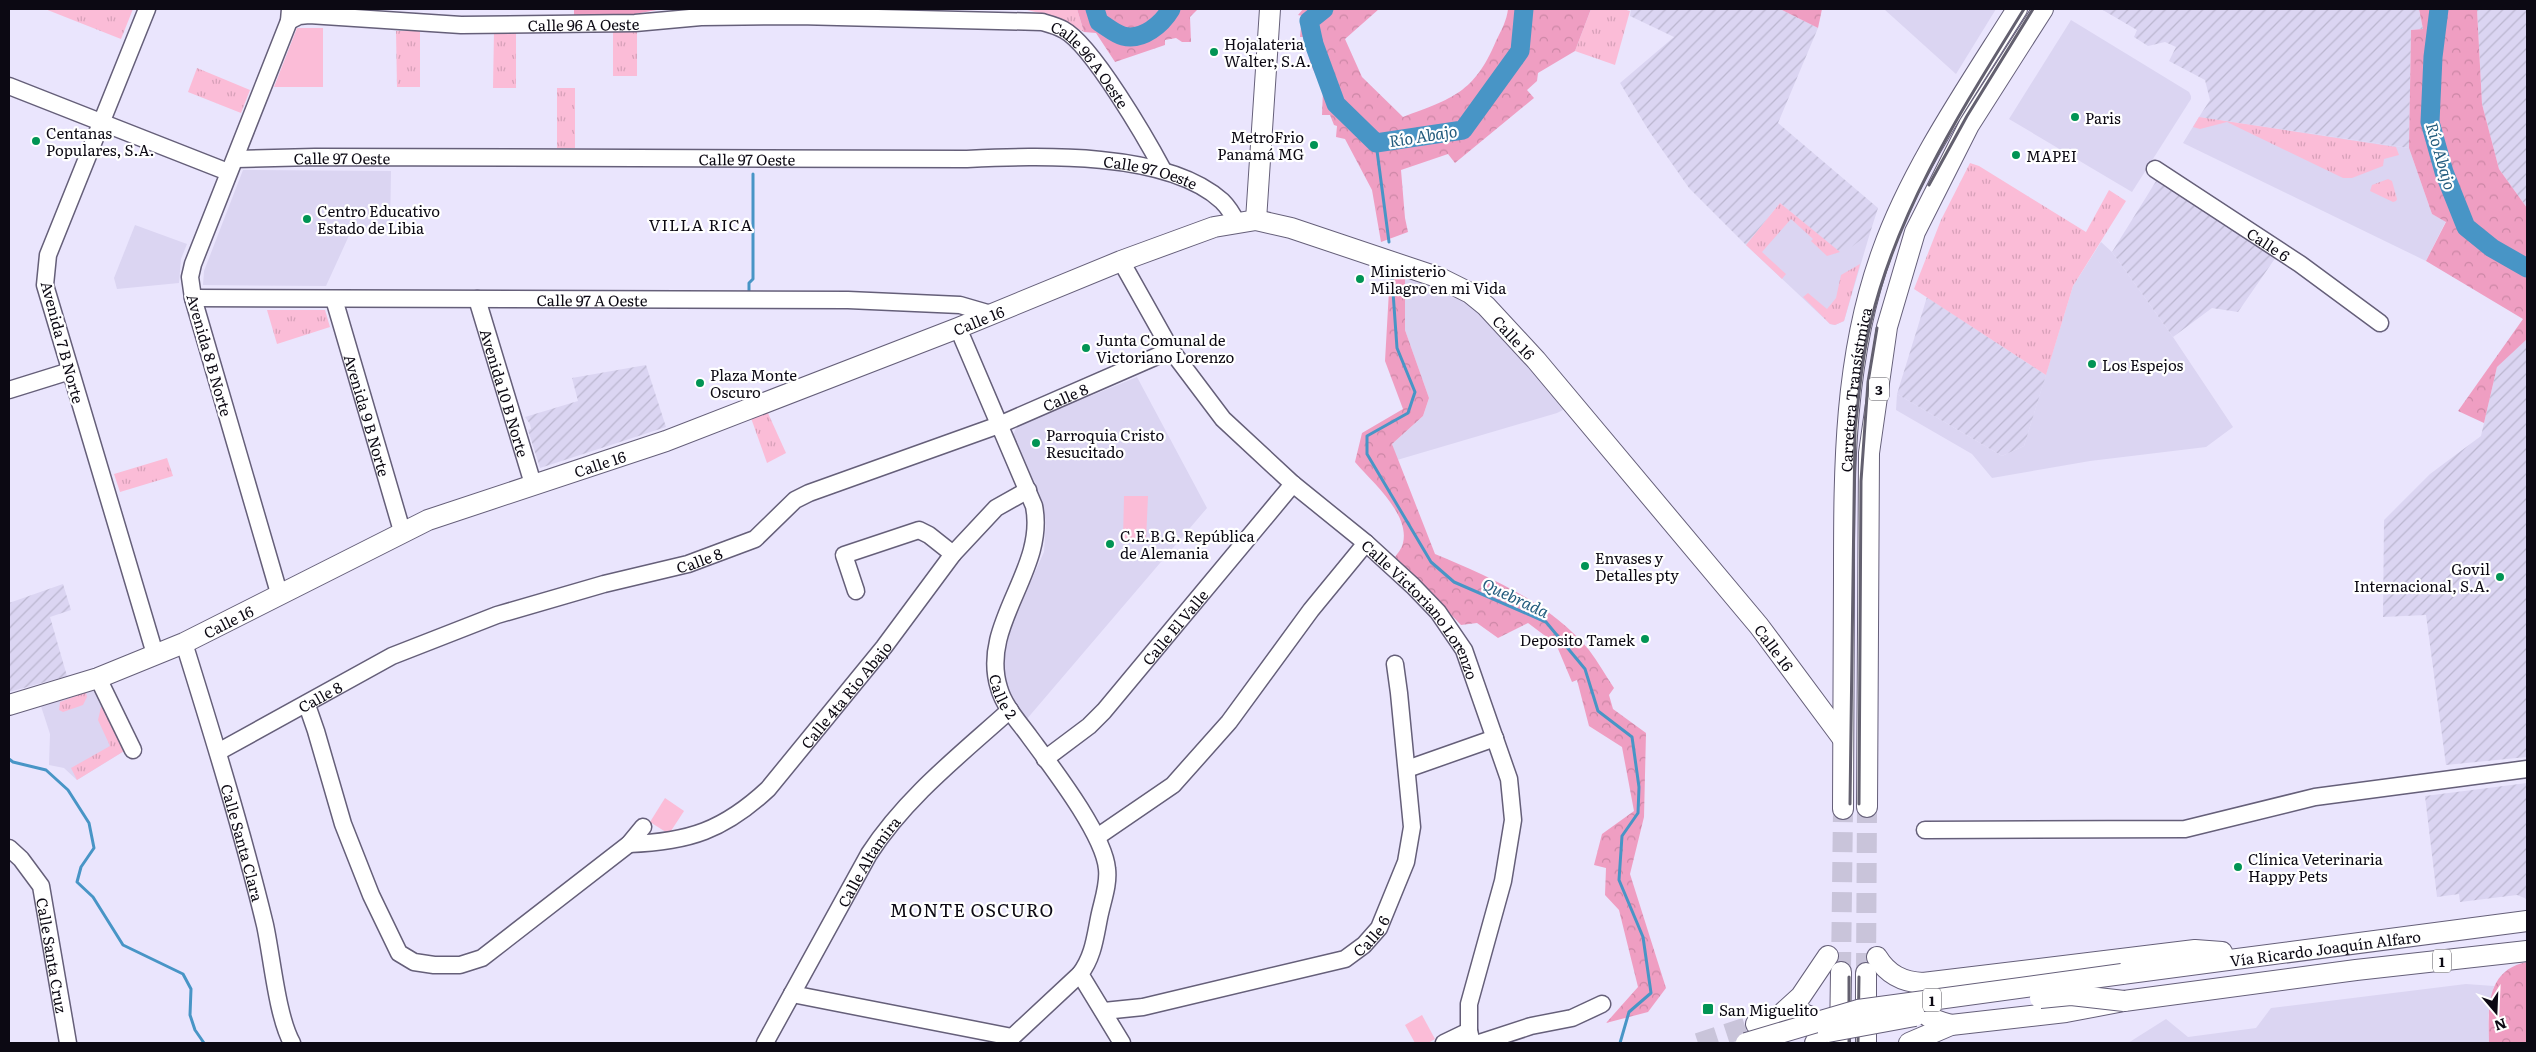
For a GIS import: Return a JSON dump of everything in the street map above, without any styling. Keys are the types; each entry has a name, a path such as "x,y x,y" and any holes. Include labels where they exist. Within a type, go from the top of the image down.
{"main road":[{"path":"1246,222 1270,9"},
{"name":"Carretera Transístmica","path":"1843,809 1844,463 1848,400 1855,350 1867,297 1891,228 1933,145 2017,9"},
{"name":"Carretera Transístmica","path":"1866,806 1869,453 1887,327 1915,232 1969,125 2043,9"},
{"name":"Calle 16","path":"9,706 98,678 184,642 402,532 448,512 666,441 958,328 1121,260 1214,227 1246,222 1291,228 1404,264 1440,278 1470,293 1481,301 1536,360 1759,626 1843,739"},
{"path":"1808,691 1830,697 1839,692 1844,686"},
{"name":"Vía Ricardo Joaquín Alfaro","path":"1746,1043 1858,1010 2252,956 2527,921"},
{"path":"1866,1043 1872,965 1916,983 2195,950 2252,956"},
{"name":"Vía Ricardo Joaquín Alfaro","path":"2124,1001 2356,970 2527,951"},
{"path":"1776,1019 1801,996 1828,956"},
{"path":"1840,1043 1841,972"},
{"path":"1934,982 1926,988 1922,996 1921,1004 1924,1013 1931,1019 1951,1025"},
{"path":"1790,1043 1854,1026 1996,1003 2071,995 2124,1001"},
{"path":"1909,1043 1951,1025 2066,1012 2124,1001"},
{"path":"1756,1024 1800,1013 1809,1015 1815,1021 1818,1030 1816,1043"}],"street":[{"name":"Avenida 7 B Norte","path":"147,9 48,255 45,285 154,654"},
{"name":"Avenida 8 B Norte","path":"279,593 193,298 190,277 193,264 290,15"},
{"name":"Calle 96 A Oeste","path":"290,15 461,24 635,23 701,17 798,16 1042,22 1065,30 1082,46 1105,75 1152,149 1163,170"},
{"path":"9,86 102,122 232,165"},
{"name":"Calle 97 Oeste","path":"232,165 335,157 965,159 1016,157 1093,159 1163,170 1191,182 1221,200 1246,222"},
{"name":"Calle 6","path":"2155,169 2300,264 2380,323"},
{"name":"Calle Victoriano Lorenzo","path":"1121,260 1171,350 1222,419 1293,484 1366,543 1413,586 1452,629 1464,650 1509,779 1513,820 1503,881 1472,987 1469,1004 1473,1039"},
{"name":"Calle 97 A Oeste","path":"193,298 848,300 960,305 991,314"},
{"name":"Avenida 9 B Norte","path":"334,299 402,532"},
{"name":"Avenida 10 B Norte","path":"477,299 533,484"},
{"name":"Calle 2","path":"958,328 1028,490 1037,519 1034,548 1004,622 995,662 1000,691 1010,710 1046,759 1097,836 1104,854 1107,871 1106,886 1091,957 1080,974 1009,1040"},
{"name":"Calle 8","path":"218,752 392,656 497,615 604,584 688,564 724,552 755,539 795,500 809,493 999,425 1171,350"},
{"path":"9,390 70,371"},
{"name":"Calle El Valle","path":"1046,759 1089,726 1104,711 1293,484"},
{"name":"Calle 4ta Rio Abajo","path":"629,844 674,841 698,834 726,822 752,804 768,789 884,647 953,554 996,508 1028,490"},
{"path":"856,591 844,555 919,530 930,535 953,554"},
{"path":"1097,836 1173,785 1229,722 1312,610 1366,543"},
{"name":"Calle Santa Clara","path":"184,642 218,752 265,925 281,1006 292,1043"},
{"name":"Calle 6","path":"1104,1011 1143,1007 1345,959 1364,946 1379,928 1406,862 1412,827 1394,664"},
{"path":"98,678 133,750"},
{"path":"306,705 316,731 343,824 371,895 399,953 414,962 460,965 482,958 629,844 643,827"},
{"name":"Calle Altamira","path":"765,1043 869,854 886,827 904,807 1010,710"},
{"path":"1407,769 1495,738"},
{"path":"1925,830 2185,829 2315,797 2527,769"},
{"name":"Calle Santa Cruz","path":"9,848 21,858 41,886 68,1043"},
{"path":"1080,974 1122,1043"},
{"path":"792,994 1009,1040"},
{"path":"1444,1043 1473,1039 1572,1018 1602,1004"}],"shaded area":[{"path":"1631,9 1780,9 1818,28 1778,123 1878,208 1870,233 1842,254 1780,203 1746,245 1689,188 1649,131 1620,83 1674,37 1630,16"},
{"path":"1884,9 1996,9 1956,74"},
{"path":"2101,9 2419,9 2423,29 2411,30 2409,148 2199,117 2210,100 2205,80 2169,61 2176,47 2165,42 2148,46 2134,37 2137,30"},
{"path":"2477,9 2527,9 2527,208 2499,169 2482,104"},
{"path":"2071,20 2189,92 2191,96 2191,99 2132,192 2009,119"},
{"path":"2199,117 2409,148 2432,214 2446,221 2426,261 2183,143"},
{"name":"Centro Educativo Estado de Libia","path":"243,170 391,171 390,230 352,229 326,286 203,285 204,271"},
{"path":"2158,178 2276,257 2238,312 2212,308 2173,337 2112,252"},
{"path":"1780,203 1842,253 1870,233 1844,321 1835,325 1830,324 1746,245"},
{"path":"135,225 187,244 181,259 179,283 117,289 114,278"},
{"path":"2101,242 2112,252 2173,337 2233,427 2206,447 2090,461 1992,478 1972,454 1896,410 1897,394 2002,456 2024,446 2073,286"},
{"path":"1405,271 1464,298 1569,407 1557,413 1397,460 1392,444 1423,416 1429,398 1405,330"},
{"path":"1927,297 2046,375 2024,446 2002,456 1897,394"},
{"path":"2527,339 2527,757 2446,765 2426,615 2383,617 2384,520 2430,474 2481,436 2497,367"},
{"path":"646,365 666,427 540,468 528,430 531,429 530,424 525,417 578,401 572,378"},
{"name":"C.E.B.G. República de Alemania","path":"1137,377 1207,508 1026,720 1012,698 1004,675 1004,660 1011,625 1044,552 1046,522 1042,504 1013,435 1017,426"},
{"path":"63,584 71,610 50,617 67,676 9,692 9,603"},
{"path":"94,684 129,748 77,780 64,768 49,765 50,734 40,703"},
{"path":"2527,783 2527,899 2517,895 2460,902 2459,894 2437,897 2425,796"},
{"path":"2466,984 2494,986 2488,1015 2489,1043 2128,1043 2166,1019 2188,1037 2256,1028 2271,1008"}],"green space":[{"path":"45,9 133,9 121,39"},
{"path":"574,9 662,9 624,16 574,15"},
{"path":"1023,9 1077,9 1084,32 1056,17"},
{"path":"1077,9 1198,9 1190,17 1191,42 1182,42 1176,38 1165,40 1165,45 1115,62 1096,33 1084,32"},
{"path":"1303,9 1379,9 1345,39 1362,77 1403,117 1449,98 1470,83 1488,58 1504,25 1508,9 1591,9 1575,51 1538,73 1537,81 1527,90 1534,98 1455,163 1448,154 1401,170 1408,232 1381,242 1372,190 1345,139 1336,137 1337,126 1334,125 1330,115 1322,115 1323,90 1311,65 1304,37 1300,37 1302,16 1298,15"},
{"path":"1591,9 1623,9 1630,11 1615,65 1575,51"},
{"path":"1780,9 1822,9 1818,28"},
{"path":"2419,9 2477,9 2482,104 2499,169 2527,208 2527,339 2497,367 2484,423 2458,411 2523,319 2426,261 2446,222 2432,214 2409,148 2411,30 2423,29"},
{"path":"297,28 323,28 323,87 274,87"},
{"path":"396,31 420,31 420,87 397,87"},
{"path":"494,31 516,31 516,88 493,88"},
{"path":"613,32 637,32 637,76 613,76"},
{"path":"197,68 250,90 241,113 188,92"},
{"path":"557,88 575,88 575,148 557,148"},
{"path":"2199,117 2396,147 2399,155 2384,159 2383,166 2352,178 2343,178 2227,122 2200,129 2193,127"},
{"path":"1970,163 1979,166 2086,232 2109,190 2126,201 2073,286 2046,375 1914,289 1941,220"},
{"path":"2388,179 2392,181 2397,199 2393,202 2370,191 2372,185"},
{"path":"1780,203 1840,252 1827,256 1811,241 1813,239 1791,219 1762,252 1786,274 1782,279 1746,245"},
{"path":"1860,264 1844,321 1835,325 1830,324 1803,297 1808,293 1827,309 1836,298 1841,275"},
{"path":"1390,273 1405,277 1405,330 1429,398 1423,416 1392,444 1435,554 1477,572 1518,593 1556,618 1589,650 1599,664 1614,688 1609,695 1613,709 1646,733 1644,817 1630,874 1666,988 1648,1012 1606,1023 1638,987 1619,910 1605,895 1606,868 1594,865 1602,834 1634,811 1622,747 1589,726 1577,680 1572,682 1556,644 1528,623 1498,638 1477,623 1461,625 1395,557 1403,543 1404,532 1401,521 1388,499 1355,462 1362,433 1403,409 1385,361"},
{"path":"267,310 325,310 330,327 277,344"},
{"path":"767,411 786,453 767,463 751,418"},
{"path":"167,458 173,476 120,492 114,474"},
{"path":"1124,496 1148,496 1146,540 1123,539"},
{"path":"86,692 87,697 83,705 63,712 59,710 60,702"},
{"path":"105,705 129,748 77,780 71,768 110,746 98,720 101,707"},
{"path":"665,798 684,811 669,834 650,822"},
{"path":"2527,962 2527,1043 2489,1043 2489,1017 2492,992 2504,973 2514,966"},
{"path":"1422,1015 1435,1039 1428,1043 1415,1043 1405,1025"}],"waterway":[{"name":"Río Abajo","path":"1095,9 1099,22 1117,34 1130,37 1145,34 1151,30 1163,20 1171,9"},
{"name":"Río Abajo","path":"1324,9 1309,21 1314,44 1336,104 1376,143 1463,130 1520,51 1524,9"},
{"name":"Río Abajo","path":"2439,9 2433,57 2430,122 2444,172 2466,227 2492,248 2527,268"},
{"name":"Quebrada","path":"1376,143 1389,242"},
{"path":"749,292 749,283 753,279 753,174"},
{"name":"Quebrada","path":"1392,278 1397,348 1415,392 1408,413 1367,436 1367,454 1431,562 1454,582 1546,622 1585,669 1598,711 1632,737 1639,787 1638,813 1622,836 1619,880 1643,937 1651,993 1629,1012 1620,1043"},
{"path":"9,759 13,762 46,770 68,790 89,823 94,848 81,867 77,882 93,897 123,945 183,974 191,989 190,1015 195,1030 204,1043"}],"tunnel":[{"path":"1866,973 1867,807"},
{"path":"1841,972 1843,809"},
{"path":"1698,1043 1756,1024"}],"railway":[{"path":"1850,804 1855,430 1861,376 1871,321 1883,279 1898,238 1935,159 1978,83 2024,9"},
{"path":"1929,185 1967,116 2033,9"},
{"path":"1859,804 1861,481 1868,382 1877,328"},
{"path":"1849,977 1849,1043"},
{"path":"1858,1043 1859,977"}],"place":[{"name":"Hojalateria Walter, S.A.","path":"1214,52"},
{"name":"Paris","path":"2075,117"},
{"name":"Centanas Populares, S.A.","path":"36,141"},
{"name":"MetroFrio Panamá MG","path":"1314,145"},
{"name":"MAPEI","path":"2016,155"},
{"name":"Centro Educativo Estado de Libia","path":"307,219"},
{"name":"Ministerio Milagro en mi Vida","path":"1360,279"},
{"name":"Junta Comunal de Victoriano Lorenzo","path":"1086,348"},
{"name":"Los Espejos","path":"2092,364"},
{"name":"Plaza Monte Oscuro","path":"700,383"},
{"name":"Parroquia Cristo Resucitado","path":"1036,443"},
{"name":"C.E.B.G. República de Alemania","path":"1110,544"},
{"name":"Envases y Detalles pty","path":"1585,566"},
{"name":"Govil Internacional, S.A.","path":"2500,577"},
{"name":"Deposito Tamek","path":"1645,639"},
{"name":"Clínica Veterinaria Happy Pets","path":"2238,867"},
{"name":"San Miguelito","path":"1708,1009"}],"district":[{"name":"VILLA RICA","path":"701,224"},
{"name":"MONTE OSCURO","path":"972,909"}]}
